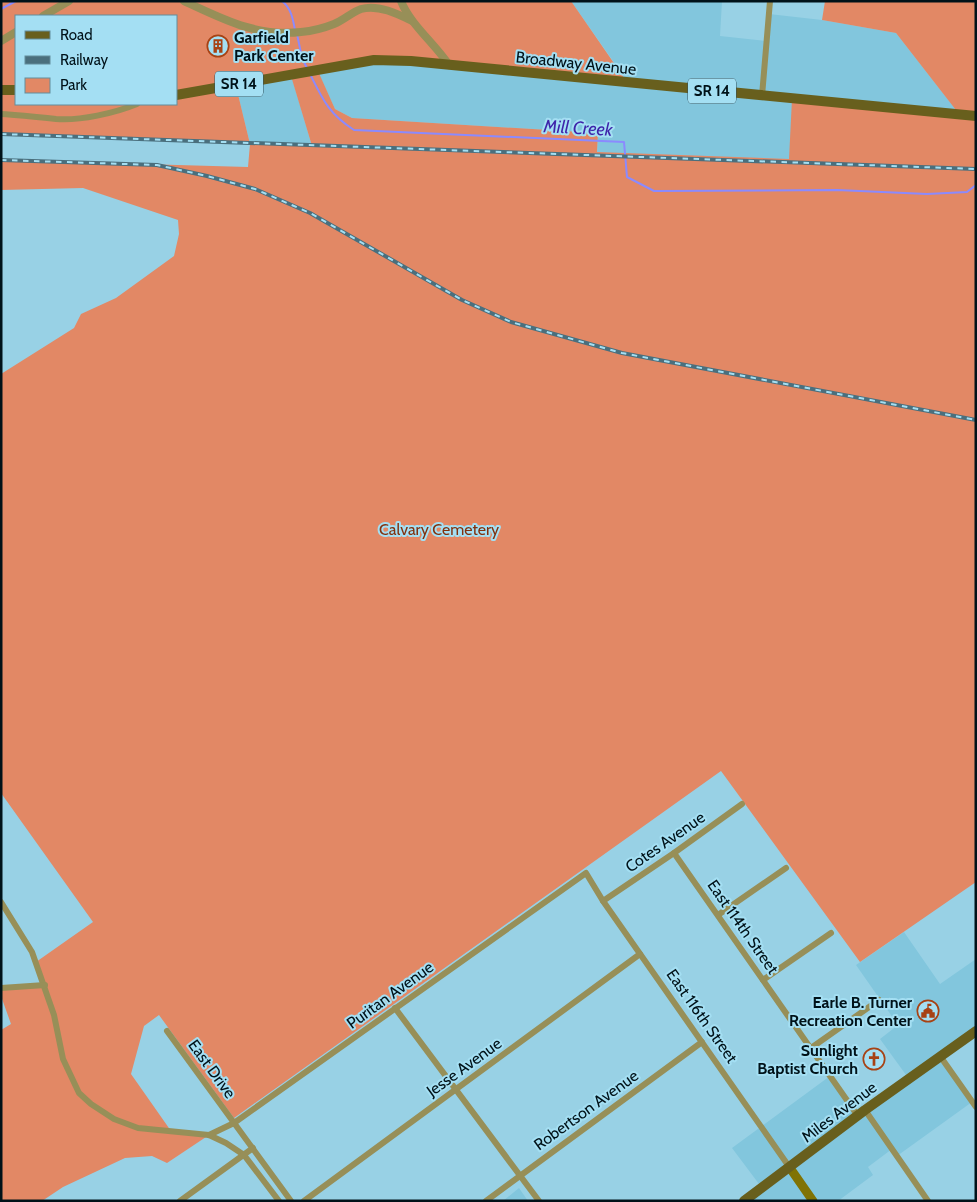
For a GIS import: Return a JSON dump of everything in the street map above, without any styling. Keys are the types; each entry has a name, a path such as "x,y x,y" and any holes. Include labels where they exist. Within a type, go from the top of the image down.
{"main road":[{"name":"Broadway Avenue","path":"178,95 374,60 449,65 976,116"},
{"path":"1,90 15,90"},
{"name":"Miles Avenue","path":"744,1201 976,1031"},
{"name":"East 116th Street","path":"790,1168 813,1201"}],"street":[{"path":"45,15 69,1"},
{"path":"184,1 233,24 265,32 300,32 334,24 371,1"},
{"path":"401,1 412,21 427,36 449,65"},
{"path":"762,96 770,1"},
{"path":"362,8 384,9 412,21"},
{"path":"1,41 15,33"},
{"path":"1,114 58,119 118,112 134,105"},
{"name":"Cotes Avenue","path":"603,901 742,804"},
{"name":"East 114th Street","path":"674,853 811,1048 928,1201"},
{"path":"718,915 786,868"},
{"name":"East 116th Street","path":"586,873 603,901 790,1168"},
{"name":"Puritan Avenue","path":"208,1135 234,1123 586,873"},
{"path":"1,902 32,952 54,1015 63,1059 79,1093 91,1104 114,1119 138,1128 208,1135 226,1143 244,1155 279,1201"},
{"path":"763,980 830,933"},
{"name":"Jesse Avenue","path":"304,1201 640,954"},
{"path":"1,988 44,985"},
{"path":"811,1048 879,1000"},
{"path":"395,1008 539,1201"},
{"name":"East Drive","path":"167,1031 290,1201"},
{"name":"Robertson Avenue","path":"486,1201 702,1042"},
{"path":"940,1056 976,1107"},
{"path":"180,1201 253,1148"}],"shaded area":[{"path":"571,1 722,1 720,36 767,41 769,14 822,20 896,33 960,115 903,167 597,156 598,133 352,118 335,109 317,70 374,60 627,81"},
{"path":"291,75 312,146 250,144 236,86"},
{"path":"904,932 940,984 976,959 976,1031 940,1056 972,1102 897,1156 892,1149 868,1167 873,1175 838,1201 744,1201 762,1188 732,1148 830,1076 858,1116 909,1079 880,1039 898,1025 856,965"},
{"path":"519,1188 528,1201 503,1201"}],"green space":[{"name":"Calvary Cemetery","path":"1,1 571,1 627,82 411,60 318,71 335,109 352,118 598,133 597,152 789,159 792,99 959,114 896,33 822,20 825,1 976,1 976,882 860,962 721,771 234,1118 159,1015 144,1026 131,1074 171,1131 209,1135 167,1163 152,1156 125,1158 63,1187 42,1201 1,1201 1,1030 11,1024 1,996 1,988 44,985 36,962 93,922 1,793 1,374 74,328 81,314 116,298 174,256 179,234 178,220 83,188 1,190 1,160 248,167 250,144 1,134","holes":["291,76 312,146 250,144 236,86"]}],"waterway":[{"name":"Mill Creek","path":"1,9 16,1"},
{"name":"Mill Creek","path":"282,1 290,10 295,30"},
{"name":"Mill Creek","path":"297,34 302,58 307,68"},
{"name":"Mill Creek","path":"310,74 327,106 338,118 354,130 624,142 627,177 654,191 837,190 927,194 967,192 976,185"}],"railway":[{"path":"1,134 976,169"},
{"path":"1,160 157,165 207,176 255,189 310,213 462,300 511,322 622,353 976,420"}],"place":[{"name":"Garfield Park Center","path":"218,46"},
{"name":"Earle B. Turner Recreation Center","path":"928,1011"},
{"name":"Sunlight Baptist Church","path":"874,1059"}]}
